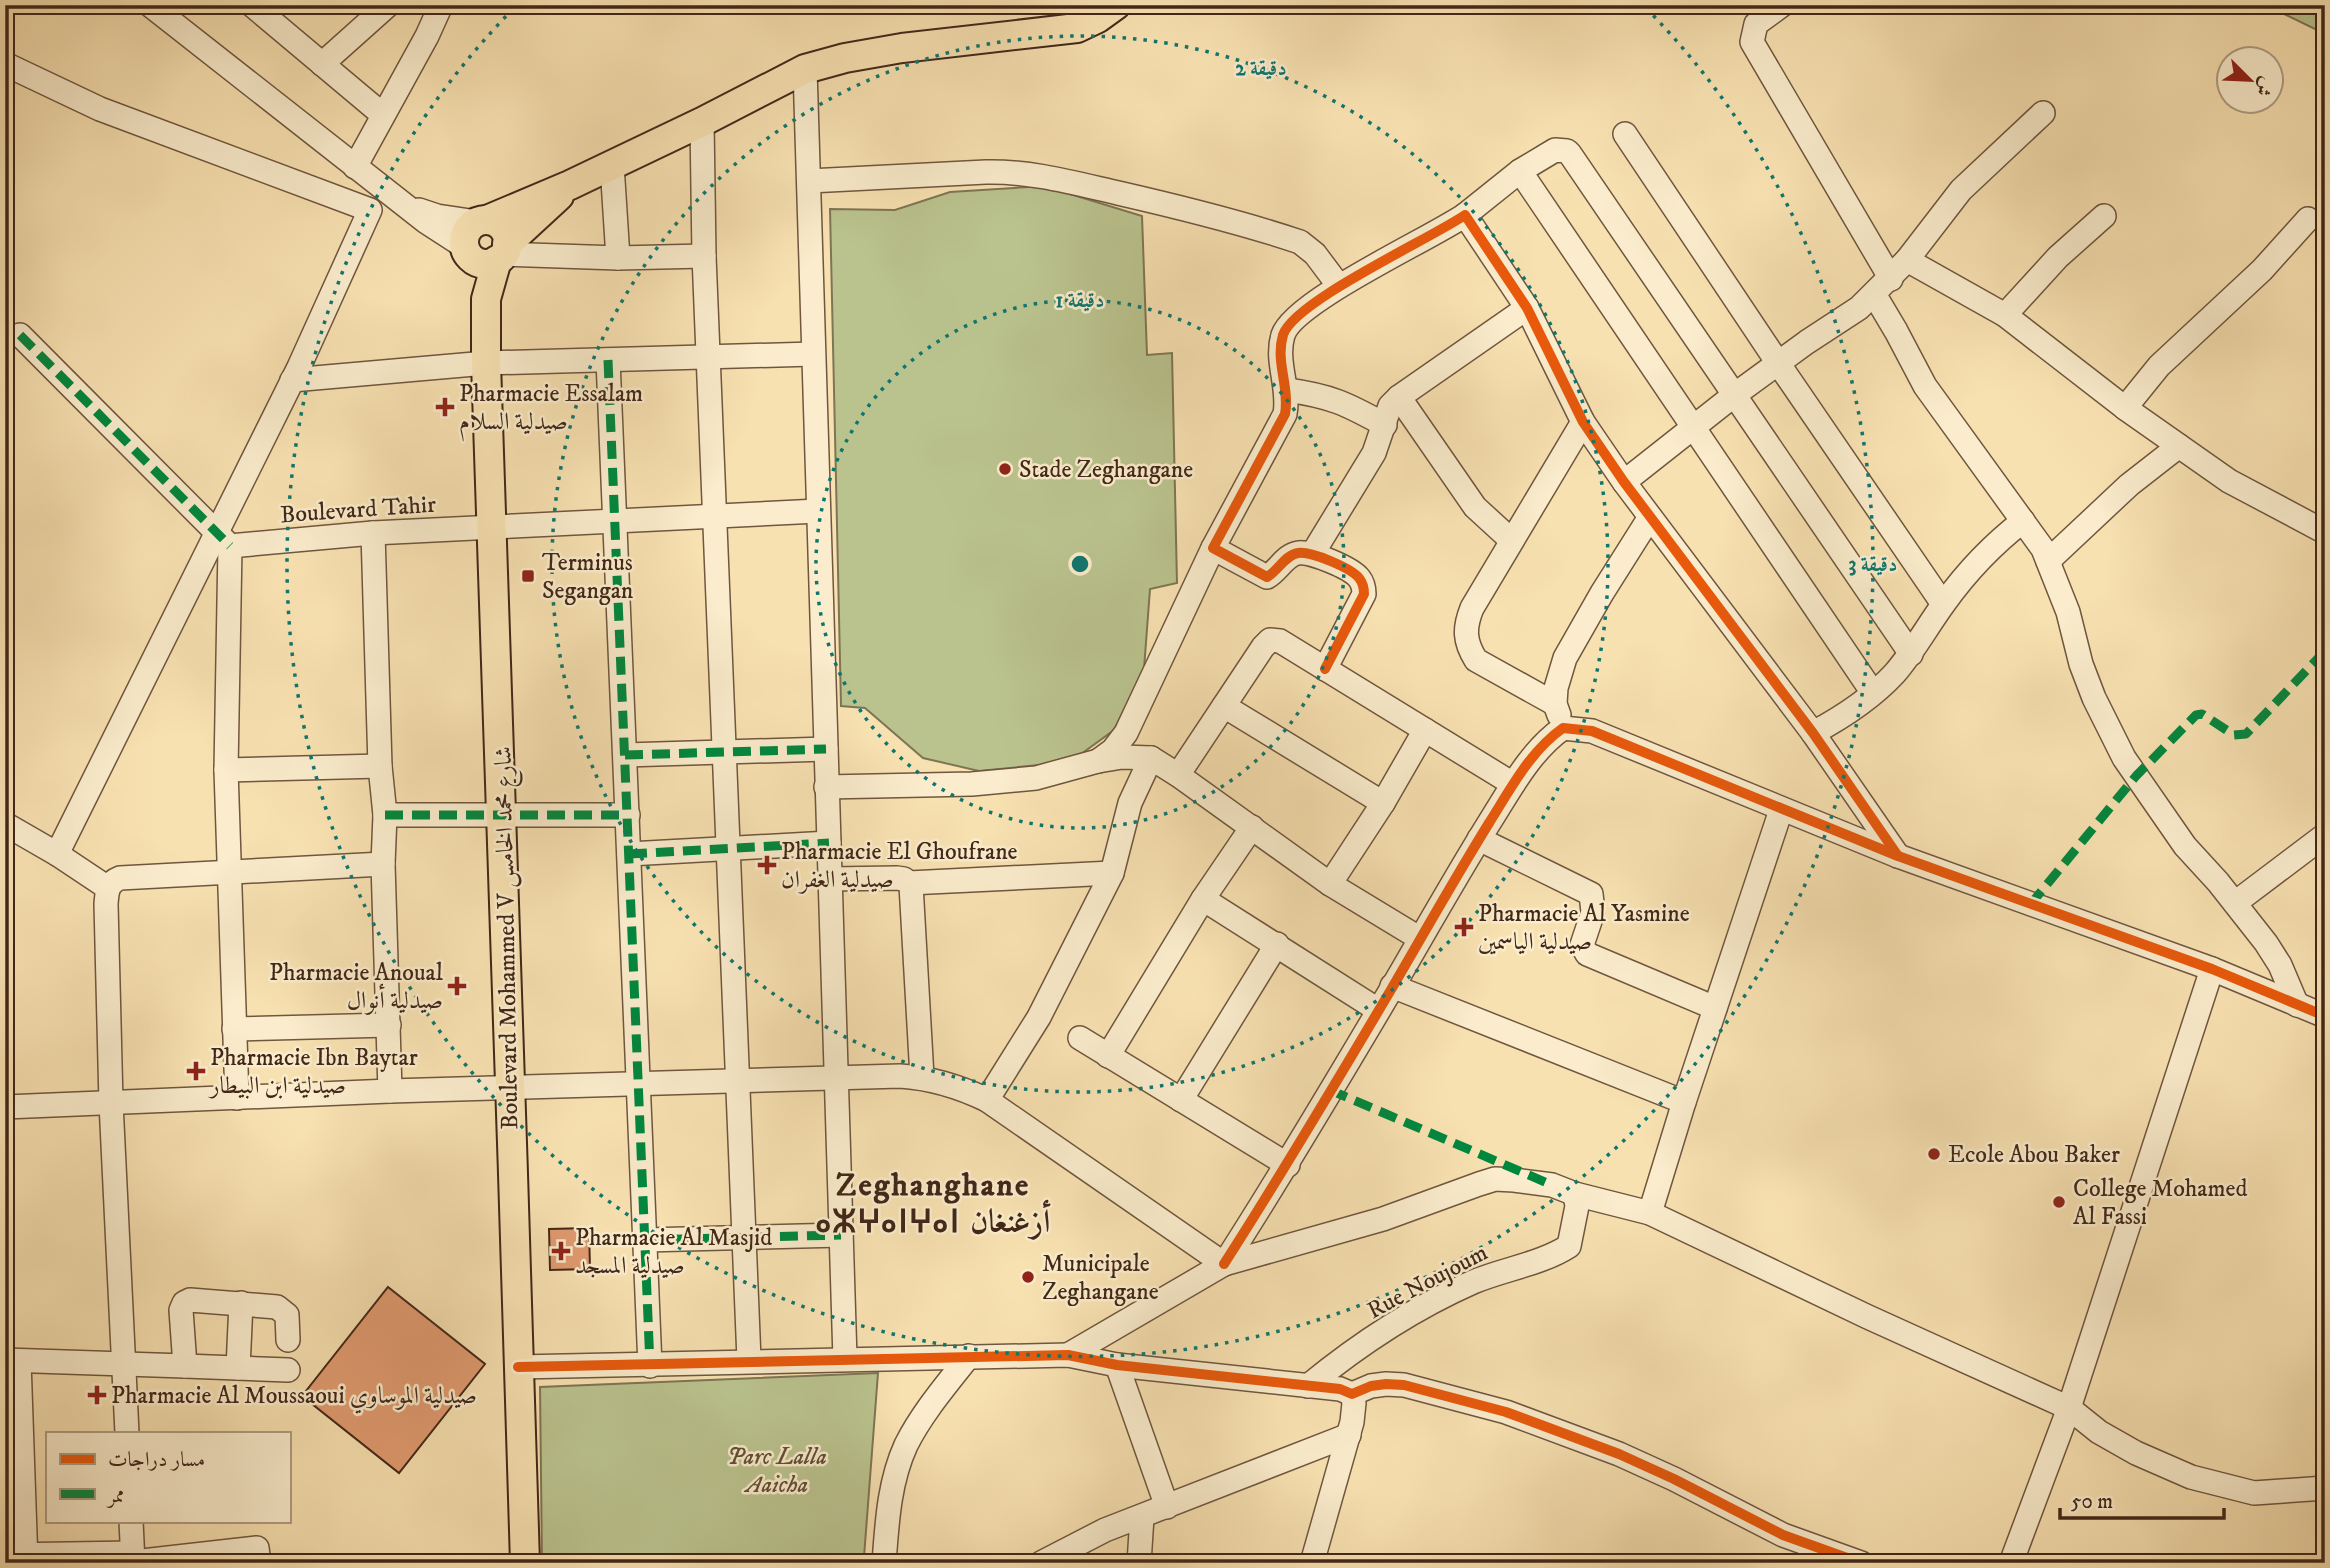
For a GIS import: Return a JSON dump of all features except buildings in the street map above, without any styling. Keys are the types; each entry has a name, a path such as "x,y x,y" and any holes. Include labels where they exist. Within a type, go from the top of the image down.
{"main road":[{"path":"490,253 466,232 482,221 570,185 702,122 804,69 877,52 1077,28 1116,5"},
{"path":"490,253 570,185"},
{"path":"482,221 503,228 490,253"},
{"name":"Boulevard Mohammed V شارع محمد الخامس","path":"490,253 476,278 485,314 525,1563"}],"street":[{"path":"150,5 440,232 490,253 618,258 704,256"},
{"path":"253,5 383,115"},
{"path":"322,64 388,5"},
{"path":"355,167 441,5"},
{"path":"1782,5 1756,24 1752,42 1891,279"},
{"path":"5,64 100,109 370,210"},
{"path":"804,69 845,1359"},
{"path":"1624,482 1733,396 1874,295 1907,260 1961,190 2043,113"},
{"path":"702,122 704,256 749,1360"},
{"path":"1625,134 1944,604"},
{"path":"1098,761 1113,750 1126,733 1213,548 1284,414 1287,390 1280,354 1285,330 1297,316 1339,286 1446,228 1520,171 1555,150 1567,151 1570,154 1911,654"},
{"path":"612,164 618,258"},
{"path":"1520,171 1874,693"},
{"path":"808,181 974,172 1036,175 1157,201 1300,242 1315,254 1339,286"},
{"path":"57,854 223,539 292,380 382,187"},
{"path":"408,207 437,216 482,221"},
{"path":"1465,215 1527,308 1583,422 1624,482 1813,733 1898,856"},
{"path":"2005,315 2058,257 2104,216"},
{"path":"2125,408 2159,366 2262,270 2308,219"},
{"path":"1907,260 2005,315 2125,408 2229,481 2325,532"},
{"path":"1874,295 1925,386 2023,521 2048,561 2068,612 2081,664 2094,698 2124,758 2185,846 2235,903 2280,965 2297,1005"},
{"path":"1313,554 1374,453 1391,406 1399,397 1527,308"},
{"path":"20,335 223,539 226,771 237,1098"},
{"path":"292,380 486,363 813,355"},
{"path":"608,360 650,1366"},
{"path":"1287,390 1319,394 1343,402 1385,425"},
{"path":"1399,397 1475,507 1511,540"},
{"path":"1555,704 1476,660 1465,637 1472,608 1583,422"},
{"path":"2048,561 2129,485 2179,446"},
{"name":"Boulevard Tahir","path":"223,539 818,511"},
{"path":"1563,728 1555,704 1556,688 1565,658 1650,517"},
{"path":"1813,733 1842,718 1893,675 1980,558 2023,521"},
{"path":"373,533 380,765 385,815 383,864 390,1091"},
{"path":"1213,548 1267,577 1289,556 1297,553 1313,554 1358,576 1364,587 1364,594 1325,668"},
{"path":"1178,775 1270,640 1279,641 1325,668 1513,785"},
{"path":"1224,706 1382,803"},
{"path":"1224,1264 1288,1165 1419,938 1513,785 1540,749 1563,728 1591,731 1898,856 2213,969 2325,1016"},
{"path":"1329,884 1382,803 1425,730"},
{"path":"625,755 826,749"},
{"path":"826,787 972,784 1037,778 1098,761 1137,756 1151,758 1329,884 1419,938"},
{"path":"988,1100 1039,1017 1112,873 1130,803 1151,758"},
{"path":"226,771 380,765"},
{"path":"1650,1213 1781,810"},
{"path":"385,815 628,815"},
{"path":"5,824 108,888"},
{"path":"1108,1056 1203,899 1252,827"},
{"path":"2235,903 2325,835"},
{"path":"1479,839 1591,894 1593,912 1581,945 1587,954 1715,1008"},
{"path":"629,854 829,843"},
{"path":"127,1432 111,1103 106,904 108,888 112,881 120,877 383,864"},
{"path":"830,879 897,878 909,883 1112,873"},
{"path":"909,883 913,890 922,1077"},
{"path":"1203,899 1378,1010"},
{"path":"1181,1100 1277,944"},
{"path":"2011,1563 2068,1408 2213,969"},
{"path":"1392,986 1684,1102"},
{"path":"234,1029 389,1025"},
{"path":"1080,1038 1288,1165"},
{"path":"5,1107 390,1091 922,1077 957,1085 988,1100 1224,1264"},
{"path":"1068,1355 1224,1264 1383,1219 1496,1179 1552,1185 1575,1194 1650,1213 2068,1408 2099,1432 2136,1454 2191,1477 2254,1493 2325,1488"},
{"name":"Rue Noujoum","path":"1308,1386 1347,1355 1436,1301 1506,1269 1552,1256 1569,1246 1577,1206 1575,1194"},
{"path":"645,1240 841,1235"},
{"path":"186,1366 181,1310 184,1303 190,1300 277,1307 287,1315 288,1340"},
{"path":"238,1368 241,1303"},
{"path":"518,1367 1068,1355 1117,1364 1340,1389 1352,1394 1371,1386 1405,1385 1506,1412 1619,1454 1783,1535 1861,1563"},
{"path":"884,1563 892,1486 906,1445 968,1356"},
{"path":"259,1563 257,1548 133,1559 19,1557 12,1360 288,1370"},
{"path":"1117,1364 1167,1507"},
{"path":"1312,1563 1349,1435 1354,1412 1352,1394"},
{"path":"1041,1563 1105,1530 1349,1435"},
{"path":"1139,1563 1142,1517"},
{"path":"131,1522 133,1559"}],"green space":[{"path":"2266,5 2325,5 2325,34"},
{"name":"Stade Zeghangane","path":"1044,186 1142,216 1147,355 1172,353 1177,583 1150,589 1144,669 1114,730 1070,762 979,771 923,758 865,708 841,706 830,209 895,210 950,192"},
{"name":"Parc Lalla Aaicha","path":"878,1373 864,1557 856,1563 542,1563 540,1387"}],"marked path":[{"path":"20,335 230,546"},
{"path":"608,360 650,1366"},
{"path":"2030,905 2136,776 2196,715 2202,714 2234,735 2246,734 2325,651"},
{"path":"625,755 826,749"},
{"path":"385,815 628,815"},
{"path":"629,854 829,843"},
{"path":"1330,1090 1552,1185"},
{"path":"645,1240 841,1235"}],"cycle path":[{"path":"1325,669 1364,594 1359,578 1330,561 1304,553 1293,554 1267,577 1213,548 1285,414 1286,394 1281,345 1283,335 1293,321 1336,288 1465,215 1527,308 1583,422 1624,482 1813,733 1898,856"},
{"path":"1224,1264 1513,785 1540,748 1563,728 1592,731 1898,856 2212,969 2325,1016"},
{"path":"518,1367 1068,1355 1117,1365 1340,1389 1352,1394 1371,1386 1404,1385 1506,1412 1619,1454 1783,1535 1861,1563"}],"place":[{"name":"Pharmacie Essalam صيدلية السلام","path":"445,407"},
{"name":"Stade Zeghangane","path":"1005,469"},
{"name":"Terminus Segangan","path":"528,576"},
{"name":"Pharmacie El Ghoufrane صيدلية الغفران","path":"767,865"},
{"name":"Pharmacie Al Yasmine صيدلية الياسمين","path":"1464,927"},
{"name":"Pharmacie Anoual صيدلية أنوال","path":"457,986"},
{"name":"Pharmacie Ibn Baytar صيدلية ابن البيطار","path":"196,1071"},
{"name":"Ecole Abou Baker","path":"1934,1154"},
{"name":"College Mohamed Al Fassi","path":"2059,1202"},
{"name":"Pharmacie Al Masjid صيدلية المسجد","path":"561,1251"},
{"name":"Municipale Zeghangane","path":"1028,1277"},
{"name":"Pharmacie Al Moussaoui صيدلية الموساوي","path":"97,1395"}],"district":[{"name":"Zeghanghane ⴰⵣⵖⴰⵏⵖⴰⵏ أزغنغان","path":"933,1202"}]}
